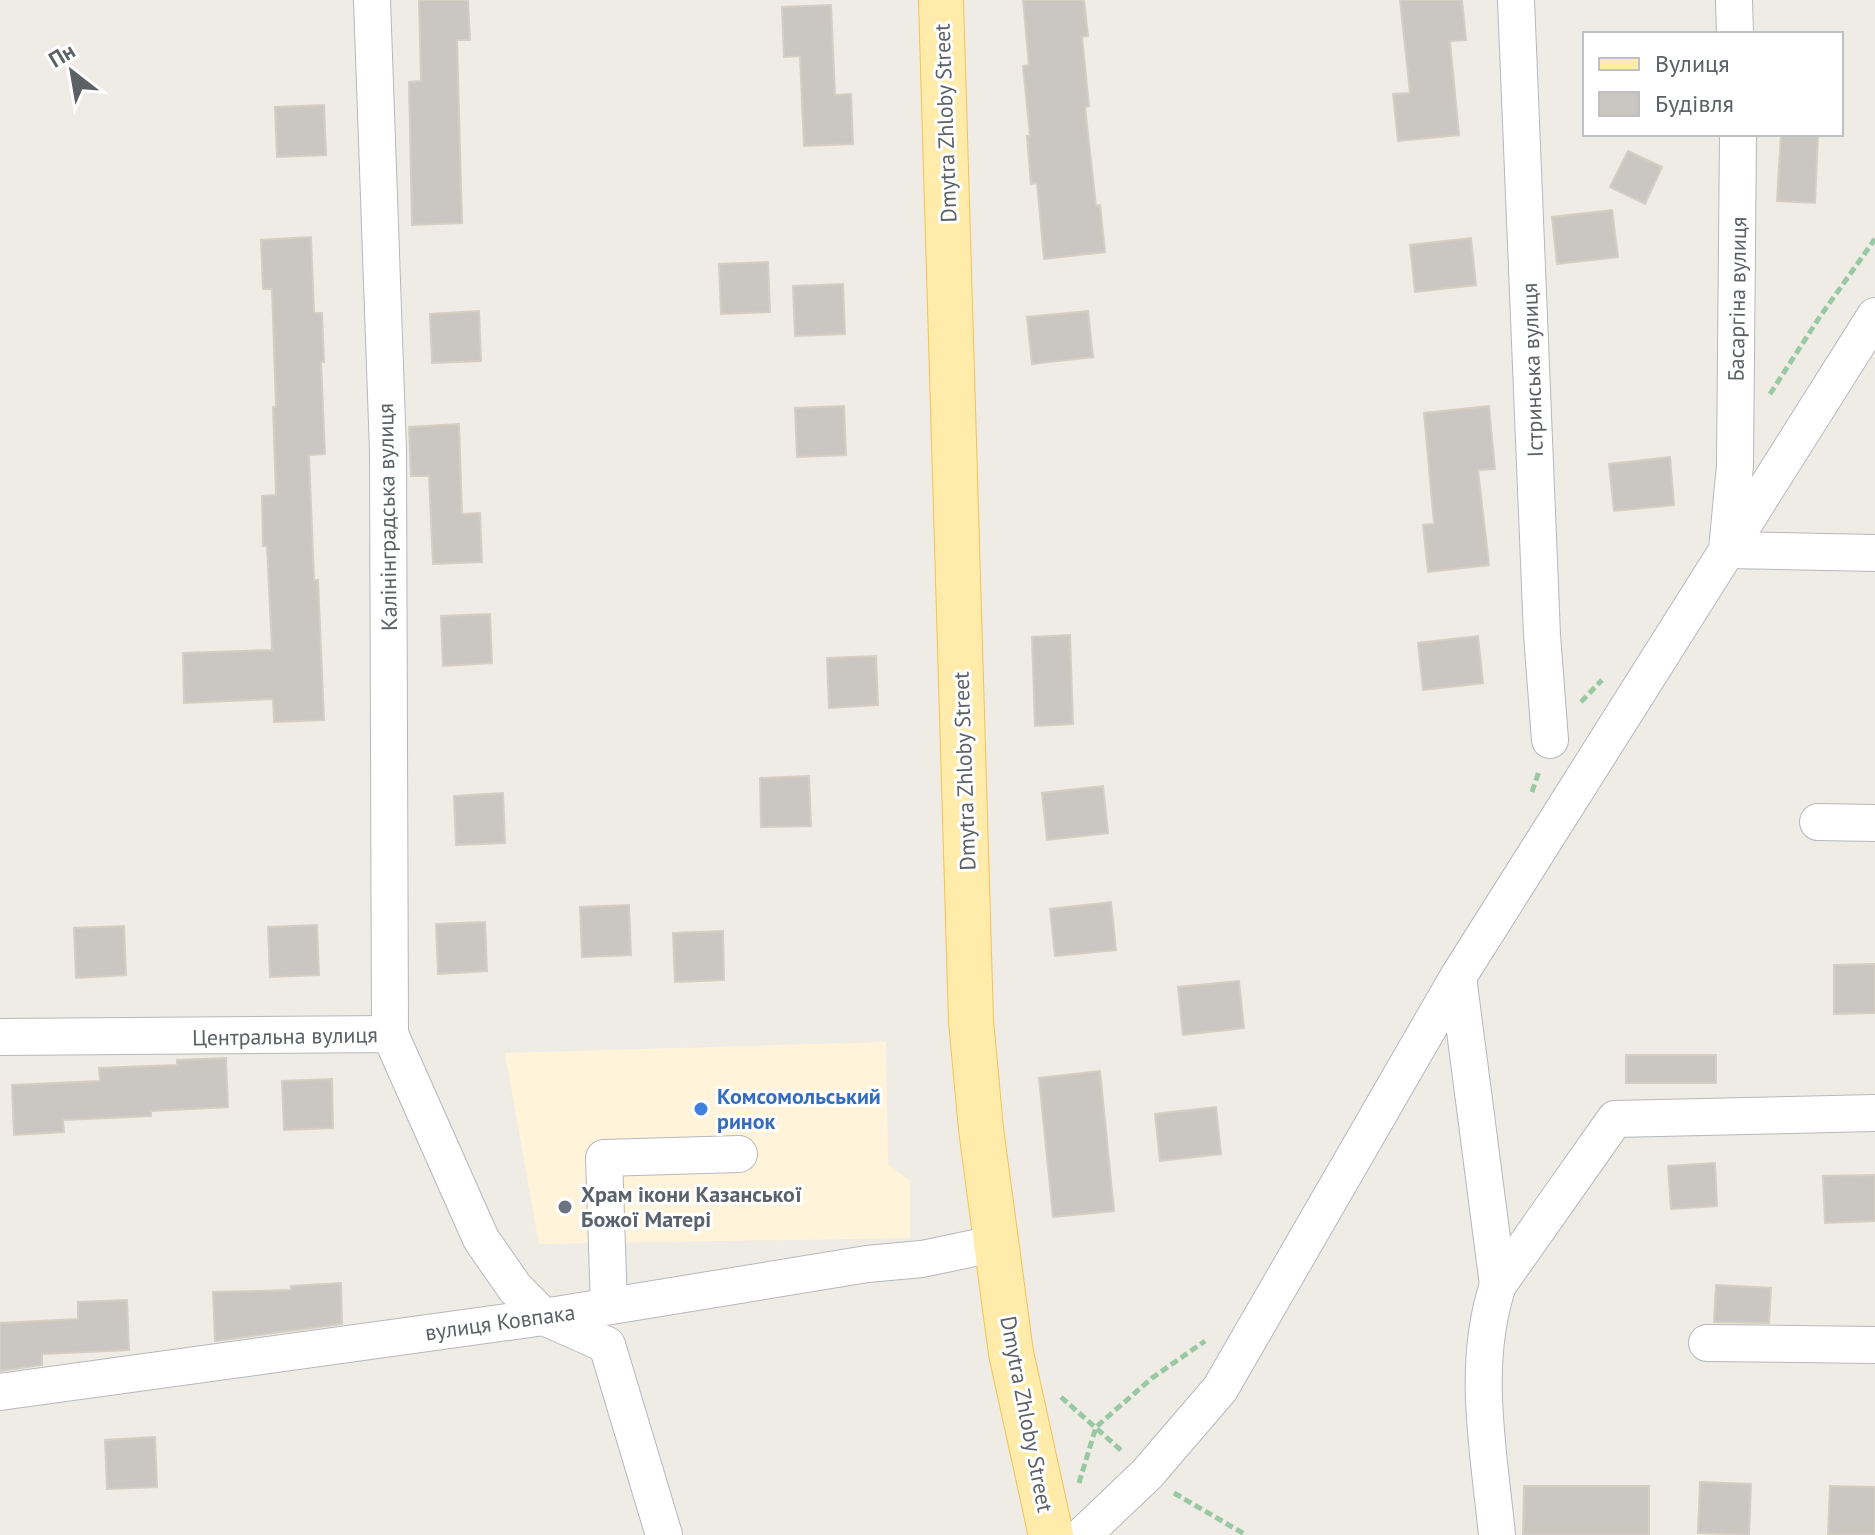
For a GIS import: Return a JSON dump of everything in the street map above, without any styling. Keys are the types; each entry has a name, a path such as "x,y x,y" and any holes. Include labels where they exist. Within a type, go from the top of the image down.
{"main road":[{"name":"Dmytra Zhloby Street","path":"941,0 971,1021 981,1129 1011,1353 1051,1535"}],"street":[{"name":"Калінінградська вулиця","path":"372,0 388,451 390,1034"},
{"name":"Істринська вулиця","path":"1516,0 1542,635 1550,740"},
{"path":"1734,0 1735,32"},
{"name":"Басаргіна вулиця","path":"1727,550 1735,465 1738,136"},
{"path":"1083,1535 1147,1474 1220,1389 1458,977 1875,316"},
{"path":"1727,550 1875,553"},
{"path":"1818,822 1875,823"},
{"path":"1458,977 1498,1285"},
{"name":"Центральна вулиця","path":"0,1037 390,1034 481,1239 515,1288 544,1317"},
{"path":"1497,1535 1485,1439 1485,1335 1498,1285 1615,1119 1875,1113"},
{"path":"609,1306 604,1158 739,1154"},
{"name":"вулиця Ковпака","path":"0,1392 544,1317 867,1264 922,1259 998,1243"},
{"path":"544,1317 607,1345 664,1535"},
{"path":"1707,1343 1875,1345"}],"shaded area":[{"name":"Комсомольський ринок","path":"886,1042 888,1164 910,1181 910,1238 539,1244 505,1053"}],"building":[{"path":"419,0 468,0 470,40 457,40 462,223 412,225 409,82 421,81"},
{"path":"1023,0 1084,0 1088,36 1082,37 1089,106 1085,107 1096,206 1100,205 1105,252 1044,259 1037,183 1031,184 1027,136 1030,136 1023,66 1029,65"},
{"path":"1400,0 1462,0 1466,40 1450,41 1459,135 1398,141 1393,94 1410,93"},
{"path":"831,5 835,95 851,94 853,144 804,146 800,56 784,57 782,7"},
{"path":"324,105 326,155 277,157 275,107"},
{"path":"1781,136 1818,136 1815,203 1777,201"},
{"path":"1628,151 1662,167 1645,204 1610,187"},
{"path":"1612,210 1618,257 1557,264 1552,217"},
{"path":"311,237 314,313 322,313 324,362 321,362 325,454 309,455 324,720 274,722 273,699 184,703 183,653 272,650 262,496 276,495 273,407 276,407 272,289 263,289 261,240"},
{"path":"1471,238 1476,285 1415,292 1410,245"},
{"path":"768,262 770,312 721,314 719,264"},
{"path":"843,284 845,334 795,336 793,286"},
{"path":"479,311 481,361 432,363 430,314"},
{"path":"1088,311 1093,357 1032,364 1027,317"},
{"path":"844,406 846,455 797,457 795,408"},
{"path":"1489,406 1495,469 1478,470 1489,565 1428,572 1423,525 1434,524 1424,413"},
{"path":"459,424 462,514 480,513 482,562 433,564 429,476 411,476 409,427"},
{"path":"1670,457 1674,505 1614,511 1609,464"},
{"path":"490,614 492,663 443,666 441,616"},
{"path":"1070,635 1073,724 1035,726 1032,637"},
{"path":"1478,636 1483,683 1423,690 1418,643"},
{"path":"876,656 878,705 829,708 827,658"},
{"path":"809,776 811,826 761,827 760,778"},
{"path":"1103,786 1108,833 1047,840 1042,793"},
{"path":"503,793 505,843 456,845 454,796"},
{"path":"1111,902 1116,950 1055,956 1050,909"},
{"path":"629,905 631,955 582,957 580,907"},
{"path":"485,922 487,971 438,974 436,924"},
{"path":"317,925 319,975 270,977 268,927"},
{"path":"124,926 126,975 76,978 74,928"},
{"path":"723,931 724,980 675,982 673,933"},
{"path":"1875,964 1875,1013 1834,1014 1834,965"},
{"path":"1239,981 1244,1028 1183,1035 1178,987"},
{"path":"1626,1055 1716,1055 1716,1083 1626,1083"},
{"path":"226,1058 228,1107 151,1111 151,1116 63,1120 64,1132 14,1135 12,1085 100,1081 99,1068 177,1065 177,1060"},
{"path":"1100,1071 1114,1211 1053,1217 1039,1078"},
{"path":"332,1079 333,1128 284,1130 282,1081"},
{"path":"1216,1107 1221,1154 1160,1161 1155,1114"},
{"path":"1715,1163 1717,1206 1671,1209 1668,1166"},
{"path":"1875,1175 1875,1221 1825,1223 1823,1176"},
{"path":"341,1283 342,1324 215,1341 213,1292 291,1290 291,1286"},
{"path":"1716,1285 1771,1288 1769,1323 1714,1322"},
{"path":"127,1300 129,1350 42,1354 42,1365 0,1371 0,1323 78,1319 78,1302"},
{"path":"155,1437 157,1487 107,1489 105,1440"},
{"path":"1700,1482 1751,1484 1749,1535 1698,1533"},
{"path":"1524,1486 1649,1486 1649,1535 1523,1535"},
{"path":"1830,1486 1875,1487 1875,1535 1828,1535"}],"place":[{"name":"Комсомольський ринок","path":"701,1109"},
{"name":"Храм ікони Казанської Божої Матері","path":"565,1207"}]}
